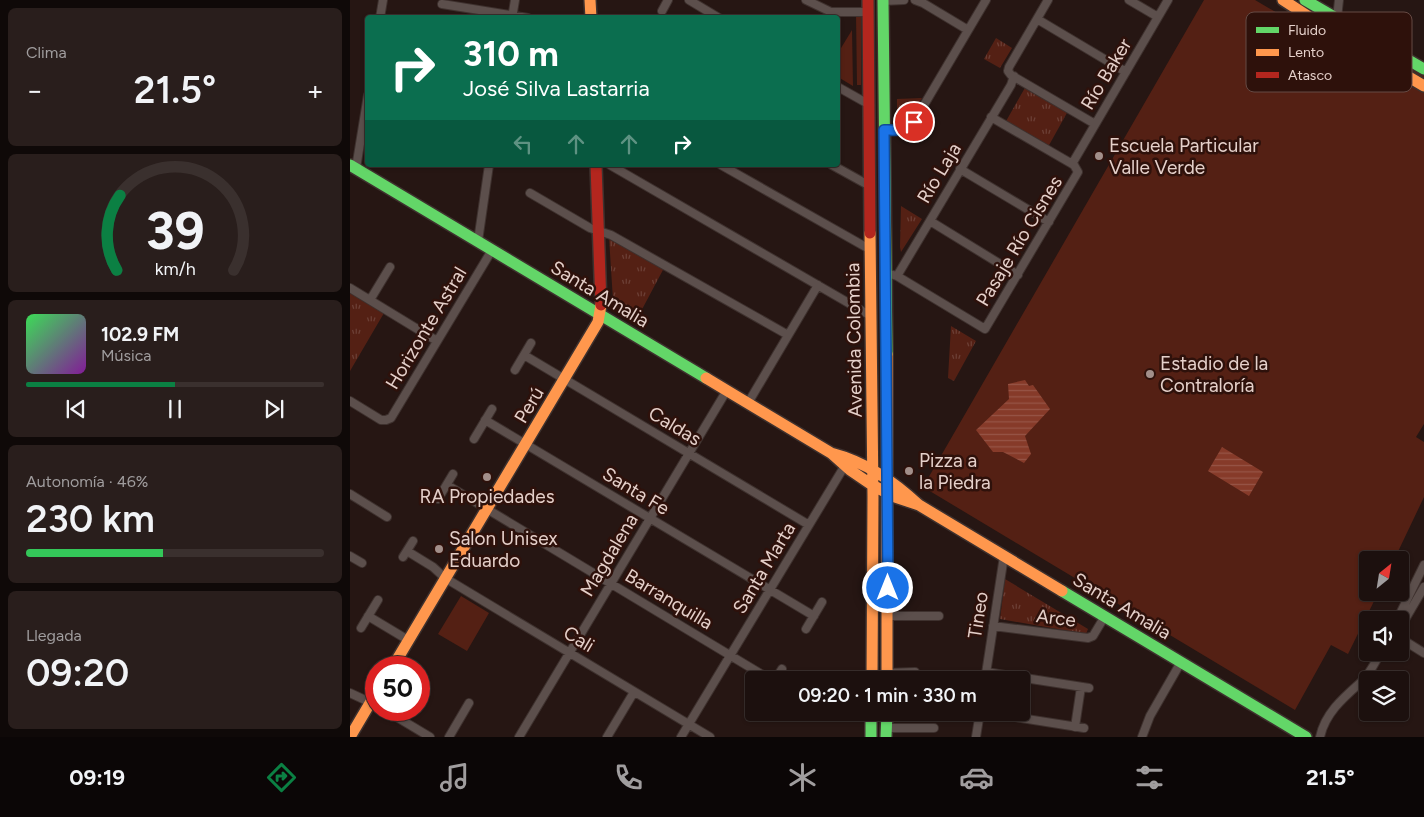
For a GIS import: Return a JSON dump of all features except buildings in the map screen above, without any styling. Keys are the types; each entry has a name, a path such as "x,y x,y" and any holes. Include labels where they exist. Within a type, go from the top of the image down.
{"street":[{"path":"380,15 383,0"},
{"path":"513,15 515,0"},
{"path":"590,0 591,15"},
{"path":"662,10 668,0"},
{"path":"689,0 714,15"},
{"path":"806,0 830,12 868,6"},
{"path":"883,0 904,0"},
{"name":"Avenida Colombia","path":"883,0 884,130 892,274 887,671"},
{"path":"915,0 968,30"},
{"path":"884,130 911,127 986,0"},
{"name":"Río Laja","path":"892,274 930,221 1011,85 1009,67 1048,0"},
{"path":"1129,0 1158,17"},
{"name":"Río Baker","path":"1075,167 1095,124 1168,0"},
{"path":"1283,0 1302,12"},
{"path":"1305,0 1326,12"},
{"path":"442,4 507,15"},
{"name":"Avenida Colombia","path":"868,6 873,471 872,671"},
{"path":"1037,19 1126,72"},
{"path":"1412,62 1424,69"},
{"path":"1011,74 1095,124"},
{"path":"1412,79 1424,86"},
{"path":"840,88 870,105"},
{"path":"353,166 365,109"},
{"path":"992,117 1075,167"},
{"name":"Santa Amalia","path":"353,166 831,453 844,466 888,493 900,500 919,505"},
{"path":"478,241 489,167"},
{"name":"Perú","path":"399,656 596,326 601,304 596,167"},
{"path":"613,167 872,316"},
{"path":"725,167 871,250"},
{"path":"836,167 870,186"},
{"name":"Pasaje Río Cisnes","path":"892,274 985,329 1077,174 1075,167"},
{"path":"960,169 1049,222"},
{"path":"530,193 590,228 611,235 788,335"},
{"path":"930,221 1018,275"},
{"name":"Horizonte Astral","path":"350,401 381,420 386,420 392,416 492,250"},
{"path":"370,300 390,267"},
{"path":"748,403 818,285"},
{"path":"350,288 437,341"},
{"path":"515,370 531,343"},
{"name":"Caldas","path":"524,355 809,525"},
{"name":"Magdalena","path":"519,737 727,390"},
{"path":"474,439 492,409"},
{"name":"Santa Fe","path":"485,420 814,616"},
{"name":"Santa Amalia","path":"831,453 850,457 888,479 901,487 919,505 1306,737"},
{"name":"Santa Marta","path":"681,737 844,466"},
{"path":"438,498 453,474"},
{"name":"Barranquilla","path":"446,485 756,671"},
{"path":"350,494 387,517"},
{"name":"Cali","path":"413,541 405,554 433,567 445,578 710,737"},
{"path":"350,556 362,563"},
{"name":"Tineo","path":"986,671 1004,556"},
{"path":"1401,611 1424,565"},
{"path":"1409,612 1424,586 1416,581"},
{"path":"361,628 378,600"},
{"path":"806,629 822,602"},
{"path":"368,616 408,640"},
{"path":"888,616 939,616"},
{"name":"Arce","path":"993,626 1090,638 1095,634 1105,616"},
{"path":"1409,643 1424,652"},
{"path":"1142,737 1150,716 1181,662"},
{"path":"1030,681 1085,688 1075,726"},
{"path":"1320,737 1322,730 1340,700 1359,687"},
{"path":"607,737 634,692"},
{"path":"350,693 365,699"},
{"path":"449,737 469,703"},
{"path":"350,737 365,715"},
{"path":"1030,719 1084,728"},
{"path":"403,721 430,737"},
{"path":"871,721 871,737"},
{"path":"976,737 979,721"},
{"path":"886,733 934,728"}],"green space":[{"name":"Estadio de la Contraloría","path":"1204,0 1255,0 1276,12 1246,12 1246,92 1412,92 1412,85 1424,92 1424,424 1416,437 1424,442 1424,497 1398,551 1359,551 1359,601 1374,601 1369,611 1359,611 1359,632 1348,654 1331,645 1295,710 923,487"},
{"path":"856,14 861,17 861,85 857,85"},
{"path":"852,30 853,86 840,78 840,50"},
{"path":"996,38 1012,48 1000,68 984,59"},
{"path":"1412,68 1424,75 1424,81 1412,74"},
{"path":"1026,86 1068,111 1048,147 1005,123"},
{"path":"922,98 911,118 897,126 897,99"},
{"path":"901,206 922,219 901,252 900,247"},
{"path":"609,237 664,268 639,315 613,300"},
{"path":"350,293 384,313 350,371"},
{"path":"951,326 976,341 954,381 948,378"},
{"path":"1005,579 1088,629 1086,634 1000,619"},
{"path":"461,596 489,613 467,651 438,634"}],"shaded area":[{"path":"1025,380 1029,386 1033,385 1050,409 1025,436 1031,454 1024,463 1003,452 993,452 976,430 1009,399 1008,384"},
{"path":"1222,447 1263,472 1249,496 1208,471"}],"traffic: fast":[{"path":"883,0 887,354"},
{"path":"1305,0 1326,12"},
{"path":"1412,62 1424,69"},
{"path":"350,165 706,378"},
{"path":"1062,591 1306,737"},
{"path":"871,721 871,737"},
{"path":"886,737 887,721"}],"traffic: slow":[{"path":"590,0 591,15"},
{"path":"1283,0 1302,12"},
{"path":"1412,79 1424,86"},
{"path":"870,233 873,496 872,671"},
{"path":"399,656 598,322 601,305"},
{"path":"887,354 887,671"},
{"path":"706,378 831,453 850,470 872,485 895,497 919,505"},
{"path":"831,453 856,462 878,473 919,505 1062,591"},
{"path":"350,737 365,712"}],"traffic: jam":[{"path":"868,0 870,233"},
{"path":"596,167 601,305"}],"place":[{"name":"Escuela Particular Valle Verde","path":"1099,156"},
{"name":"Estadio de la Contraloría","path":"1150,374"},
{"name":"Pizza a la Piedra","path":"909,471"},
{"name":"RA Propiedades","path":"487,477"},
{"name":"Salon Unisex Eduardo","path":"439,549"}],"route":[{"path":"888,588 884,130 908,129 914,122"}]}
